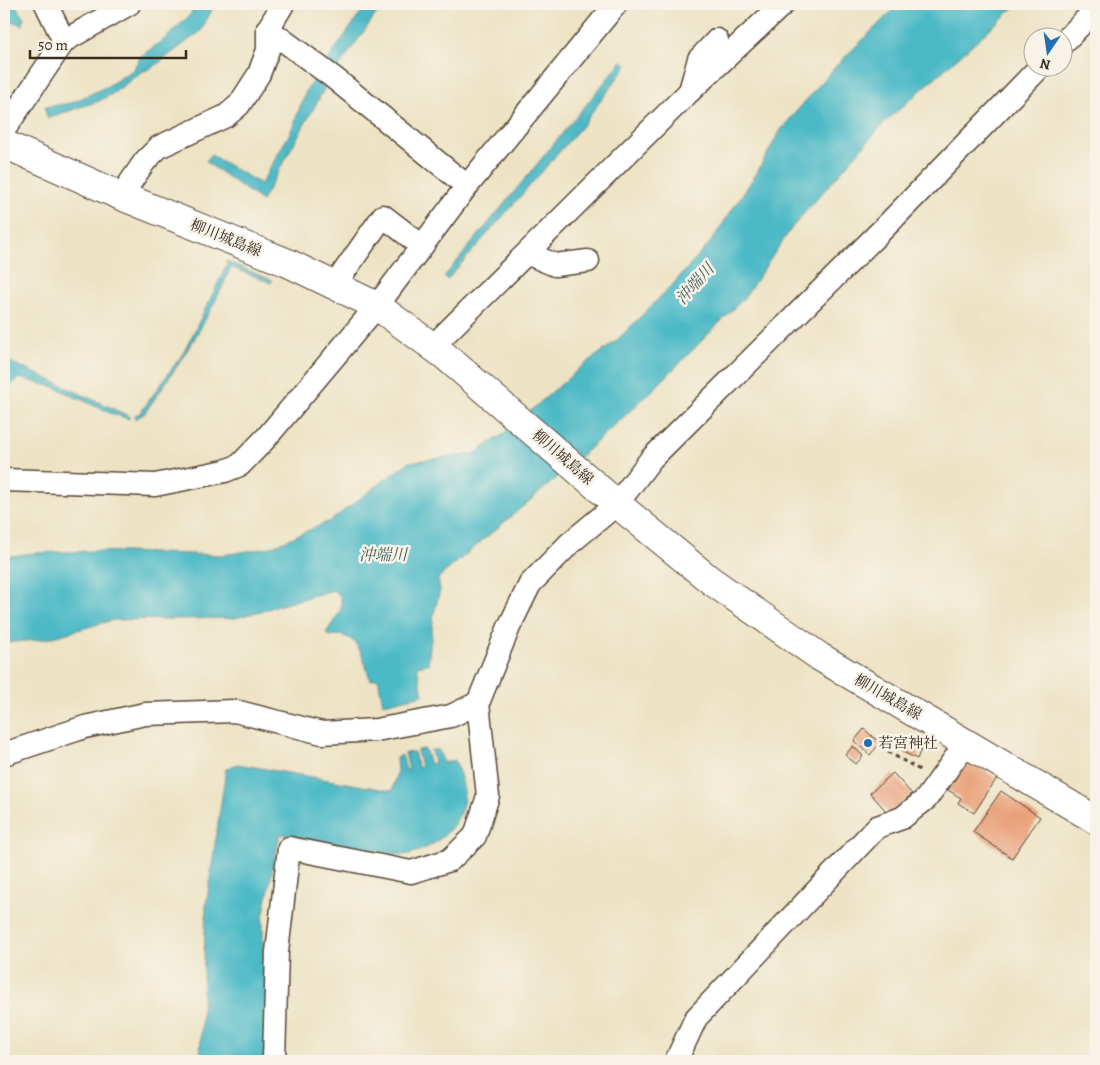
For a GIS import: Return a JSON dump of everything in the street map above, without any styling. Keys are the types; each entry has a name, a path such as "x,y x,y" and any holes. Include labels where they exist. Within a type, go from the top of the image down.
{"main road":[{"name":"柳川城島線","path":"4,144 121,196 288,263 377,306 439,350 617,504 710,580 820,657 1096,820"}],"street":[{"path":"46,4 64,41"},
{"path":"4,130 64,41 129,4"},
{"path":"121,196 145,161 159,147 226,116 239,105 259,74 268,50 268,29 283,4"},
{"path":"4,480 155,485 225,471 240,465 266,438 377,306 467,186 616,4"},
{"path":"439,350 612,169 779,6"},
{"path":"1072,34 1096,9"},
{"path":"268,29 326,72 467,186"},
{"path":"690,91 699,59 717,40"},
{"path":"274,1061 277,952 289,848 411,872 450,860 475,836 488,796 478,703 509,627 530,584 570,543 617,504 651,459 886,226 1030,78"},
{"path":"612,169 624,144 634,129"},
{"path":"334,286 383,216 422,246"},
{"path":"529,254 556,265 588,261"},
{"path":"4,754 85,727 145,714 235,711 322,733 376,730 442,718 451,716 478,703"},
{"path":"676,1061 696,1018 878,827 902,818 926,800 938,779 966,743"}],"path":[{"path":"888,752 938,779"}],"water":[{"path":"4,4 15,4 24,18 23,25 4,19"},
{"path":"198,4 215,4 201,31 152,68 141,72 114,93 99,101 47,118 45,107 71,103 106,87 133,70 141,56 165,39 189,16"},
{"path":"367,4 383,4 327,84 262,201 206,161 211,155 261,184 291,131 306,91"},
{"name":"沖端川","path":"899,4 1018,4 884,123 793,226 744,298 657,386 565,471 438,578 440,590 434,613 428,664 417,666 423,695 383,704 378,678 370,680 358,647 347,637 339,635 329,636 326,633 341,610 341,597 333,590 236,618 113,620 46,639 4,643 4,557 33,553 93,551 222,555 268,548 330,521 409,462 474,454 502,435 580,368 616,341 675,282 710,243 756,174 780,131 837,65"},
{"path":"622,61 627,65 582,126 447,280 444,277"},
{"path":"226,261 272,280 271,283 231,267 203,325 144,414 135,419 135,415 140,413 184,352 227,265"},
{"path":"4,359 129,416 129,419 110,413 54,387 19,378 4,391 9,374 4,364"},
{"path":"425,749 430,764 434,763 431,750 439,750 443,763 455,760 464,790 463,806 459,817 452,827 435,843 413,853 402,855 280,834 263,917 263,956 269,957 268,1061 200,1061 206,906 226,769 237,764 392,791 397,772 396,758 402,755 406,770 409,770 405,753 414,752 418,768 421,766 417,750"}],"building":[{"path":"864,729 880,743 870,755 854,741"},
{"path":"909,738 923,745 917,759 903,752"},
{"path":"853,746 863,756 856,764 845,755"},
{"path":"967,760 997,778 974,813 958,803 961,798 948,790"},
{"path":"893,773 912,794 889,814 870,793"},
{"path":"1001,791 1040,817 1012,858 973,832"}],"place":[{"name":"若宮神社","path":"868,743"}]}
